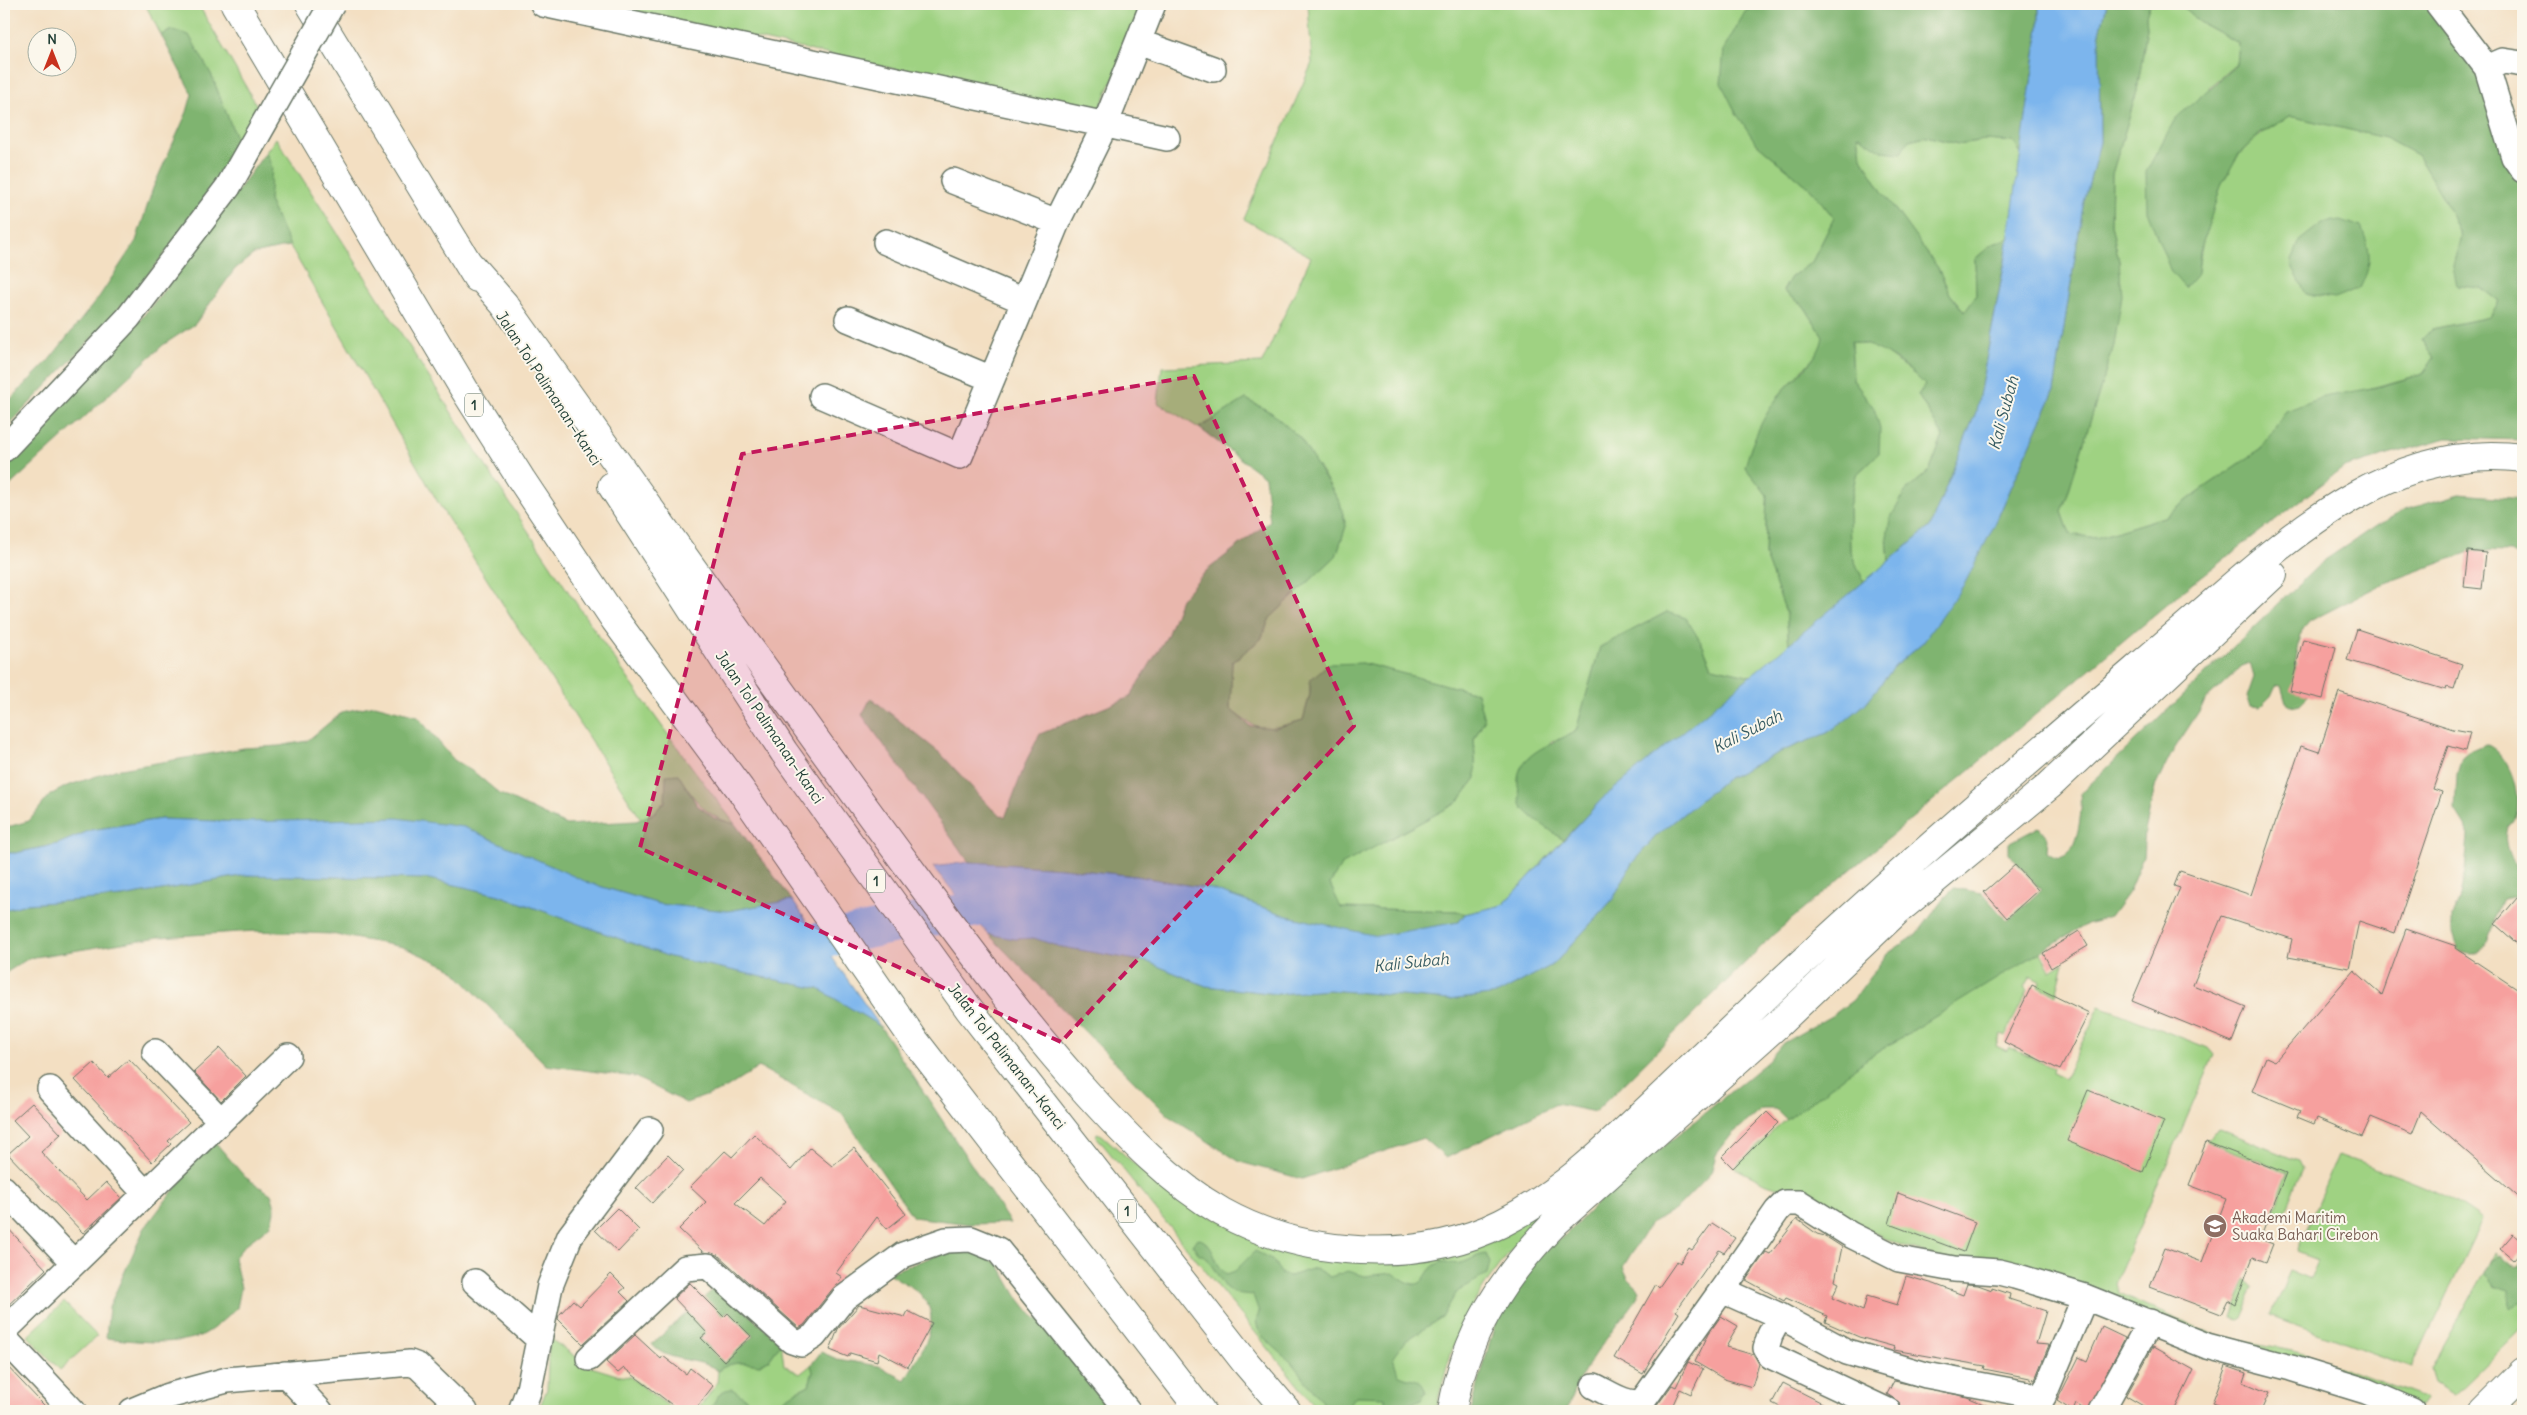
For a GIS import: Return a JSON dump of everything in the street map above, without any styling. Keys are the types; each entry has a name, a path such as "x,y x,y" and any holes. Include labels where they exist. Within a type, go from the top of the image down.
{"highway":[{"name":"1","path":"235,4 464,388 521,479 615,620 740,789 915,1041 1201,1411"},
{"name":"Jalan Tol Palimanan–Kanci","path":"310,4 468,263 784,752 969,1009 1234,1347 1287,1411"},
{"path":"468,263 504,304 813,738 998,987 1064,1068 1119,1128 1169,1175 1222,1212 1279,1235 1333,1247 1365,1250 1436,1245 1496,1226 1533,1206 1594,1160 1789,974 1962,820 2261,562 2318,519 2367,487 2404,470 2468,457 2504,455 2523,458"},
{"path":"1452,1411 1468,1350 1482,1319 1500,1289 1526,1253 1551,1227 1777,1025 1921,890 2049,786 2298,553 2344,518 2378,497 2414,482 2455,472 2507,469 2523,472"},
{"path":"2484,1411 2523,1372"}],"street":[{"path":"4,448 128,318 228,187 332,4"},
{"path":"543,4 1167,138"},
{"path":"822,396 960,456 1057,222 1105,125 1154,4"},
{"path":"2438,4 2487,68 2514,157 2523,170"},
{"path":"1138,42 1213,69"},
{"path":"2487,68 2502,61 2523,64"},
{"path":"954,181 1057,222"},
{"path":"886,242 1024,301"},
{"path":"848,319 992,379"},
{"path":"155,1052 221,1121"},
{"path":"4,1331 288,1056"},
{"path":"50,1089 146,1194"},
{"path":"521,1411 530,1390 550,1286 570,1236 650,1130"},
{"path":"4,1188 74,1263"},
{"path":"1594,1386 1627,1402 1634,1404 1642,1402 1777,1211 1785,1203 1796,1202 1813,1209 1875,1248 1900,1259 1954,1269 1999,1272 2085,1297 2207,1346 2366,1391 2412,1411"},
{"path":"589,1358 685,1268 708,1266 792,1341 801,1344 814,1336 844,1298 903,1256 946,1240 971,1239 998,1250 1128,1411"},
{"path":"474,1282 539,1339"},
{"path":"1722,1290 1780,1316 1847,1352 1887,1365 1974,1385 2039,1404 2085,1297"},
{"path":"1780,1316 1766,1348 1771,1356 1888,1411"},
{"path":"2101,1411 2150,1322"},
{"path":"4,1338 73,1411"},
{"path":"132,1411 175,1404 227,1380 410,1363 418,1366 464,1411"},
{"path":"285,1374 320,1411"}],"highlighted area":[{"path":"1194,376 1354,726 1061,1042 640,848 742,454"}],"green space":[{"path":"145,4 198,4 257,106 238,143 211,74 173,30 161,35"},
{"path":"601,4 1148,4 1097,114"},
{"path":"1308,4 1755,4 1745,12 1756,143 1811,189 1834,218 1812,262 1791,277 1783,291 1804,306 1823,336 1822,349 1778,396 1745,467 1767,495 1765,556 1786,612 1789,645 1752,676 1712,667 1702,644 1667,612 1600,647 1576,731 1564,738 1551,741 1554,833 1563,840 1503,905 1465,914 1457,911 1340,908 1330,884 1340,865 1457,803 1476,778 1474,739 1484,720 1477,693 1362,663 1310,680 1310,694 1303,720 1272,728 1264,728 1249,723 1230,709 1232,662 1261,639 1270,618 1336,556 1346,526 1340,503 1320,469 1272,413 1246,399 1199,428 1158,403 1162,367 1262,363 1311,257 1244,219 1312,63"},
{"path":"1755,4 2039,4 2039,27 2021,153 2013,142 1985,140 1958,144 1926,136 1909,140 1901,153 1882,151 1858,135 1861,156 1881,190 1938,268 1950,294 1964,312 1976,295 1975,259 1991,245 2009,238 1976,412 1930,527 1889,562 1887,537 1890,519 1905,492 1930,470 1943,436 1918,395 1925,385 1909,370 1882,351 1851,341 1853,380 1874,408 1880,428 1879,453 1856,475 1849,508 1850,551 1864,582 1789,645 1786,612 1765,556 1767,495 1745,467 1754,439 1767,413 1778,397 1811,361 1821,345 1823,336 1804,306 1783,291 1791,277 1812,262 1834,218 1811,189 1756,143 1736,113 1721,83 1724,49 1745,12"},
{"path":"2107,4 2150,4 2146,16 2147,28 2137,91 2112,174 2111,224 2119,261 2122,295 2114,345 2062,512 2070,534 2096,538 2167,516 2198,492 2261,449 2286,411 2323,397 2378,387 2423,374 2434,358 2422,339 2432,329 2490,317 2499,301 2482,288 2457,286 2453,266 2461,236 2444,199 2417,155 2385,138 2290,116 2260,134 2238,155 2221,186 2200,251 2198,273 2185,288 2171,272 2147,211 2146,172 2175,119 2236,65 2238,43 2201,23 2179,4 2432,4 2482,74 2523,177 2523,440 2447,438 2343,468 2185,589 1774,934 1595,1112 1556,1104 1446,1158 1423,1138 1302,1179 1240,1162 1170,1117 988,934 1015,939 1034,938 1057,946 1148,962 1206,986 1278,994 1329,990 1449,1000 1498,994 1554,964 1613,899 1632,863 1656,836 1726,779 1780,752 1827,733 1865,704 1895,666 1923,642 1995,524 2054,391 2083,206 2100,142 2099,37"},
{"path":"2150,4 2179,4 2201,23 2238,43 2236,64 2209,87 2198,273 2206,228 2223,180 2239,155 2250,143 2290,116 2385,138 2417,155 2444,199 2461,236 2453,266 2499,301 2490,317 2432,329 2422,339 2434,358 2423,374 2286,411 2261,449 2198,492 2167,516 2096,538 2070,534 2062,512 2114,345 2119,261 2111,224 2112,174 2137,91 2147,28 2146,16"},
{"path":"173,30 189,35 211,74 238,143 215,183 161,259 100,329 4,430 4,406 49,360 99,297 136,241 153,188 187,112 192,94 161,35"},
{"path":"1858,134 1868,141 1909,140 1926,136 1958,144 1985,140 2013,142 2021,153 2009,238 1991,245 1975,259 1976,295 1965,312 1950,294 1938,268 1881,190 1861,156"},
{"path":"276,138 555,572 673,741 735,824 716,817 701,805 678,774 668,795 660,806 641,819 443,511 290,246 269,201 266,152"},
{"path":"266,152 272,167 269,201 290,246 254,254 235,269 195,324 163,345 4,491 4,464 136,325 176,275"},
{"path":"2341,220 2361,227 2369,251 2367,272 2360,288 2335,298 2306,294 2291,264 2299,241 2322,223"},
{"path":"1851,341 1879,348 1914,374 1925,385 1918,395 1943,436 1930,470 1905,492 1887,537 1889,562 1864,582 1850,551 1849,508 1856,475 1879,453 1874,408 1853,380"},
{"path":"1246,399 1272,413 1300,438 1340,503 1346,526 1336,556 1270,618 1261,639 1232,662 1230,709 1250,726 1275,728 1303,720 1310,694 1310,680 1328,664 1362,663 1477,693 1484,720 1474,739 1476,778 1457,803 1341,865 1330,884 1341,908 1457,911 1465,914 1459,922 1377,937 1287,916 1211,889 1135,876 1062,868 969,862 862,715 871,698 941,754 992,809 1005,818 1027,759 1040,734 1130,697 1167,636 1181,599 1206,571 1270,521 1265,477 1199,428"},
{"path":"2459,494 2523,499 2523,559 2510,552 2472,551 2380,585 2310,621 2302,630 2295,664 2296,674 2308,696 2300,704 2291,706 2286,703 2281,686 2276,685 2271,696 2260,707 2251,706 2247,697 2254,677 2250,663 2242,666 2207,699 2173,751 2155,787 2145,831 2143,857 2129,891 2110,917 2084,925 1868,1058 1787,1120 1776,1109 1762,1109 1732,1134 1716,1155 1711,1173 1675,1210 1649,1225 1623,1267 1628,1278 1640,1290 1638,1295 1588,1365 1567,1411 1471,1411 1497,1316 1533,1261 1570,1231 1616,1183 1768,1061 1783,1043 1833,1015 1853,1000 1887,954 1918,933 1944,898 1954,888 1982,893 2007,921 2041,890 2009,854 2009,843 2039,827 2048,838 2047,852 2057,857 2065,856 2076,838 2081,812 2081,793 2322,562 2377,525 2405,510"},
{"path":"1667,612 1686,618 1702,644 1712,667 1752,676 1602,799 1563,840 1533,818 1523,807 1520,801 1518,778 1521,768 1535,752 1576,731 1600,647"},
{"path":"375,705 417,716 454,760 475,773 500,794 566,825 636,821 653,814 665,802 666,775 678,774 697,805 714,818 735,824 792,900 728,911 659,904 589,883 243,822 161,819 91,830 58,844 16,853 4,853 4,828 29,821 50,795 67,786 115,770 244,748 279,746 307,741 342,712"},
{"path":"2485,744 2495,749 2503,758 2510,769 2514,782 2516,808 2514,819 2508,827 2507,847 2520,879 2521,887 2520,896 2502,899 2485,947 2479,952 2470,954 2458,951 2452,933 2452,916 2459,900 2465,872 2468,835 2455,810 2457,774 2462,757 2469,751"},
{"path":"246,875 429,879 499,895 670,957 819,989 880,1026 1010,1223 969,1224 913,1217 842,1114 759,1067 725,1089 686,1103 635,1077 546,1065 451,968 403,947 331,934 256,931 159,937 29,958 4,974 4,910 26,904 122,897"},
{"path":"2040,951 2051,971 2064,963 2056,995 2039,986 2041,982 2030,976 2024,987 2028,990 2005,1036 2001,1034 1996,1046 2007,1051 2009,1047 2053,1068 2052,1073 2064,1079 2100,1006 2208,1048 2214,1055 2115,1283 2118,1293 2205,1331 2304,1353 2426,1399 2420,1407 1929,1255 1898,1244 1856,1223 1820,1198 1798,1194 1767,1184 1735,1168 1778,1126 1868,1058"},
{"path":"2219,1129 2298,1161 2302,1169 2282,1218 2272,1215 2288,1172 2206,1141 2213,1132"},
{"path":"1097,1133 1102,1135 1156,1183 1200,1213 1315,1254 1548,1212 1513,1248 1471,1308 1451,1354 1439,1394 1437,1411 1319,1411 1096,1136"},
{"path":"215,1142 245,1177 271,1194 275,1207 271,1225 245,1245 234,1258 241,1288 237,1308 210,1331 189,1339 153,1342 106,1338 109,1307 144,1229 198,1158"},
{"path":"2338,1155 2413,1182 2449,1198 2482,1220 2412,1367 2270,1316 2290,1271 2310,1279 2318,1260 2297,1252"},
{"path":"1198,1238 1208,1245 1222,1270 1227,1274 1235,1271 1255,1251 1271,1259 1282,1274 1290,1276 1315,1268 1330,1277 1348,1271 1365,1276 1393,1273 1413,1284 1423,1280 1435,1265 1442,1262 1464,1262 1486,1254 1490,1262 1487,1274 1457,1292 1442,1317 1404,1342 1393,1357 1398,1374 1418,1381 1423,1386 1426,1392 1421,1399 1404,1407 1403,1411 1385,1411 1385,1397 1356,1396 1344,1410 1334,1411 1326,1407 1291,1362 1263,1337 1256,1321 1259,1312 1253,1295 1234,1293 1226,1288 1206,1257 1198,1253 1193,1245"},
{"path":"954,1249 979,1252 999,1265 1017,1296 1032,1315 1054,1331 1118,1411 711,1411 720,1393 732,1389 758,1407 763,1408 775,1405 809,1385 813,1372 811,1365 821,1352 837,1359 879,1366 905,1380 927,1338 931,1316 928,1305 918,1292 888,1273"},
{"path":"2496,1252 2515,1269 2523,1260 2523,1327 2455,1394 2435,1382 2431,1369"},
{"path":"2501,1254 2514,1265 2523,1267 2523,1300 2509,1309 2508,1290 2495,1285 2485,1272 2490,1262"},
{"path":"2246,1279 2255,1287 2242,1318 2238,1320 2231,1318"},
{"path":"717,1286 781,1343 770,1359 759,1365 737,1363 727,1365 718,1371 703,1364 666,1354 652,1344","holes":["728,1311 753,1336 724,1363 700,1338"]},
{"path":"64,1302 97,1336 60,1370 28,1336"},
{"path":"549,1338 591,1367 620,1376 630,1377 675,1411 538,1411 547,1389"},
{"path":"781,1343 784,1365 800,1374 811,1365 813,1371 809,1385 771,1409 753,1406 732,1389 714,1402 711,1411 697,1411 717,1383 718,1371 728,1365 738,1363 760,1365 770,1359"}],"water":[{"name":"Kali Subah","path":"2039,4 2107,4 2099,37 2100,142 2083,206 2054,391 1995,524 1965,583 1923,642 1895,666 1865,704 1827,733 1780,752 1726,779 1656,836 1632,863 1613,899 1554,964 1498,994 1449,1000 1329,990 1278,994 1206,986 1148,962 1057,946 1034,938 1015,939 988,934 933,867 969,862 1062,868 1135,876 1211,889 1287,916 1377,936 1459,922 1465,914 1503,905 1602,799 1930,527 1976,412 2006,256 2039,27"},
{"path":"397,818 464,827 589,883 659,904 728,911 792,900 880,1026 819,989 670,957 499,895 429,879 246,875 122,897 26,904 4,910 4,853 16,853 58,844 91,830 161,819 243,822"}],"building":[{"path":"2468,551 2486,553 2482,589 2464,587"},
{"path":"2357,629 2462,664 2454,689 2447,687 2446,690 2347,660"},
{"path":"2303,639 2336,647 2323,699 2290,691"},
{"path":"2339,692 2453,729 2470,732 2465,751 2448,746 2433,789 2442,792 2395,933 2359,921 2349,968 2288,957 2292,939 2222,916 2193,985 2246,1007 2232,1042 2132,1001 2180,888 2174,886 2180,871 2251,895 2301,746 2319,752"},
{"path":"2015,865 2038,890 2007,918 1984,892"},
{"path":"2523,891 2523,949 2495,924"},
{"path":"2406,929 2456,946 2455,948 2523,993 2523,1201 2421,1112 2412,1134 2371,1117 2362,1137 2317,1118 2314,1124 2297,1117 2300,1111 2252,1091 2266,1057 2275,1061 2354,970 2382,995"},
{"path":"2079,931 2088,946 2051,968 2043,953"},
{"path":"2032,985 2089,1013 2060,1070 2004,1042"},
{"path":"220,1048 246,1076 221,1101 194,1072"},
{"path":"129,1059 189,1122 168,1141 171,1144 152,1162 75,1080 94,1063 108,1078"},
{"path":"2088,1090 2164,1121 2143,1172 2067,1141"},
{"path":"32,1103 61,1134 41,1152 87,1200 106,1182 121,1198 83,1233 8,1154 28,1136 13,1120"},
{"path":"1767,1112 1778,1123 1733,1168 1722,1157"},
{"path":"754,1134 791,1170 810,1148 832,1166 854,1148 906,1214 887,1229 877,1217 836,1273 842,1277 804,1325 799,1328 718,1255 703,1252 679,1229 706,1202 690,1187 725,1151 732,1157","holes":["760,1178 786,1201 765,1226 735,1203"]},
{"path":"2206,1142 2286,1173 2260,1239 2273,1244 2266,1262 2253,1257 2235,1304 2228,1300 2221,1314 2150,1287 2165,1248 2202,1262 2226,1199 2189,1185"},
{"path":"668,1155 683,1170 652,1203 636,1188"},
{"path":"1898,1193 1975,1222 1964,1252 1889,1224"},
{"path":"617,1208 639,1230 618,1252 595,1230"},
{"path":"1797,1219 1817,1234 1825,1236 1842,1247 1835,1281 1839,1283 1832,1298 1863,1311 1867,1296 1897,1305 1906,1276 1963,1295 1967,1284 1978,1285 1992,1290 1992,1288 2010,1294 2009,1299 2046,1311 2036,1344 2049,1345 2035,1379 1984,1369 1985,1366 1894,1350 1895,1347 1859,1337 1825,1322 1827,1316 1786,1298 1784,1301 1746,1280 1766,1252 1770,1254"},
{"path":"1712,1223 1735,1238 1724,1253 1719,1250 1676,1311 1679,1313 1643,1374 1614,1358 1656,1284 1659,1287 1677,1261 1680,1263 1689,1248 1692,1250"},
{"path":"4,1224 46,1269 4,1309"},
{"path":"2513,1234 2523,1243 2523,1249 2513,1260 2500,1249"},
{"path":"611,1274 625,1288 620,1292 629,1301 583,1344 558,1319 559,1315 573,1300 580,1306"},
{"path":"690,1283 724,1317 728,1313 751,1336 724,1361 701,1338 707,1333 674,1298"},
{"path":"859,1305 905,1317 908,1311 932,1323 908,1367 879,1352 877,1361 850,1353 848,1357 830,1350 838,1329"},
{"path":"1721,1316 1738,1326 1726,1347 1754,1355 1759,1364 1752,1387 1724,1379 1695,1362 1709,1333"},
{"path":"2102,1327 2125,1338 2087,1411 2076,1404 2073,1411 2057,1401 2079,1357 2087,1361"},
{"path":"635,1335 661,1359 663,1356 686,1374 690,1368 713,1386 694,1411 680,1411 624,1368 618,1373 606,1362"},
{"path":"2153,1347 2194,1370 2174,1411 2152,1411 2126,1396"},
{"path":"1688,1362 1703,1369 1691,1394 1680,1389 1670,1411 1653,1411 1672,1385 1676,1387"},
{"path":"4,1363 39,1400 50,1411 4,1411"},
{"path":"2226,1366 2246,1373 2243,1382 2269,1393 2261,1411 2233,1411 2212,1403"},
{"path":"1894,1381 1967,1397 2000,1411 1902,1411 1899,1402 1887,1394"},
{"path":"1783,1383 1838,1411 1788,1411 1772,1403"}],"waterway":[{"path":"772,950 1001,904 1017,906"}],"place":[{"name":"Akademi Maritim Suaka Bahari Cirebon","path":"2215,1226"}]}
